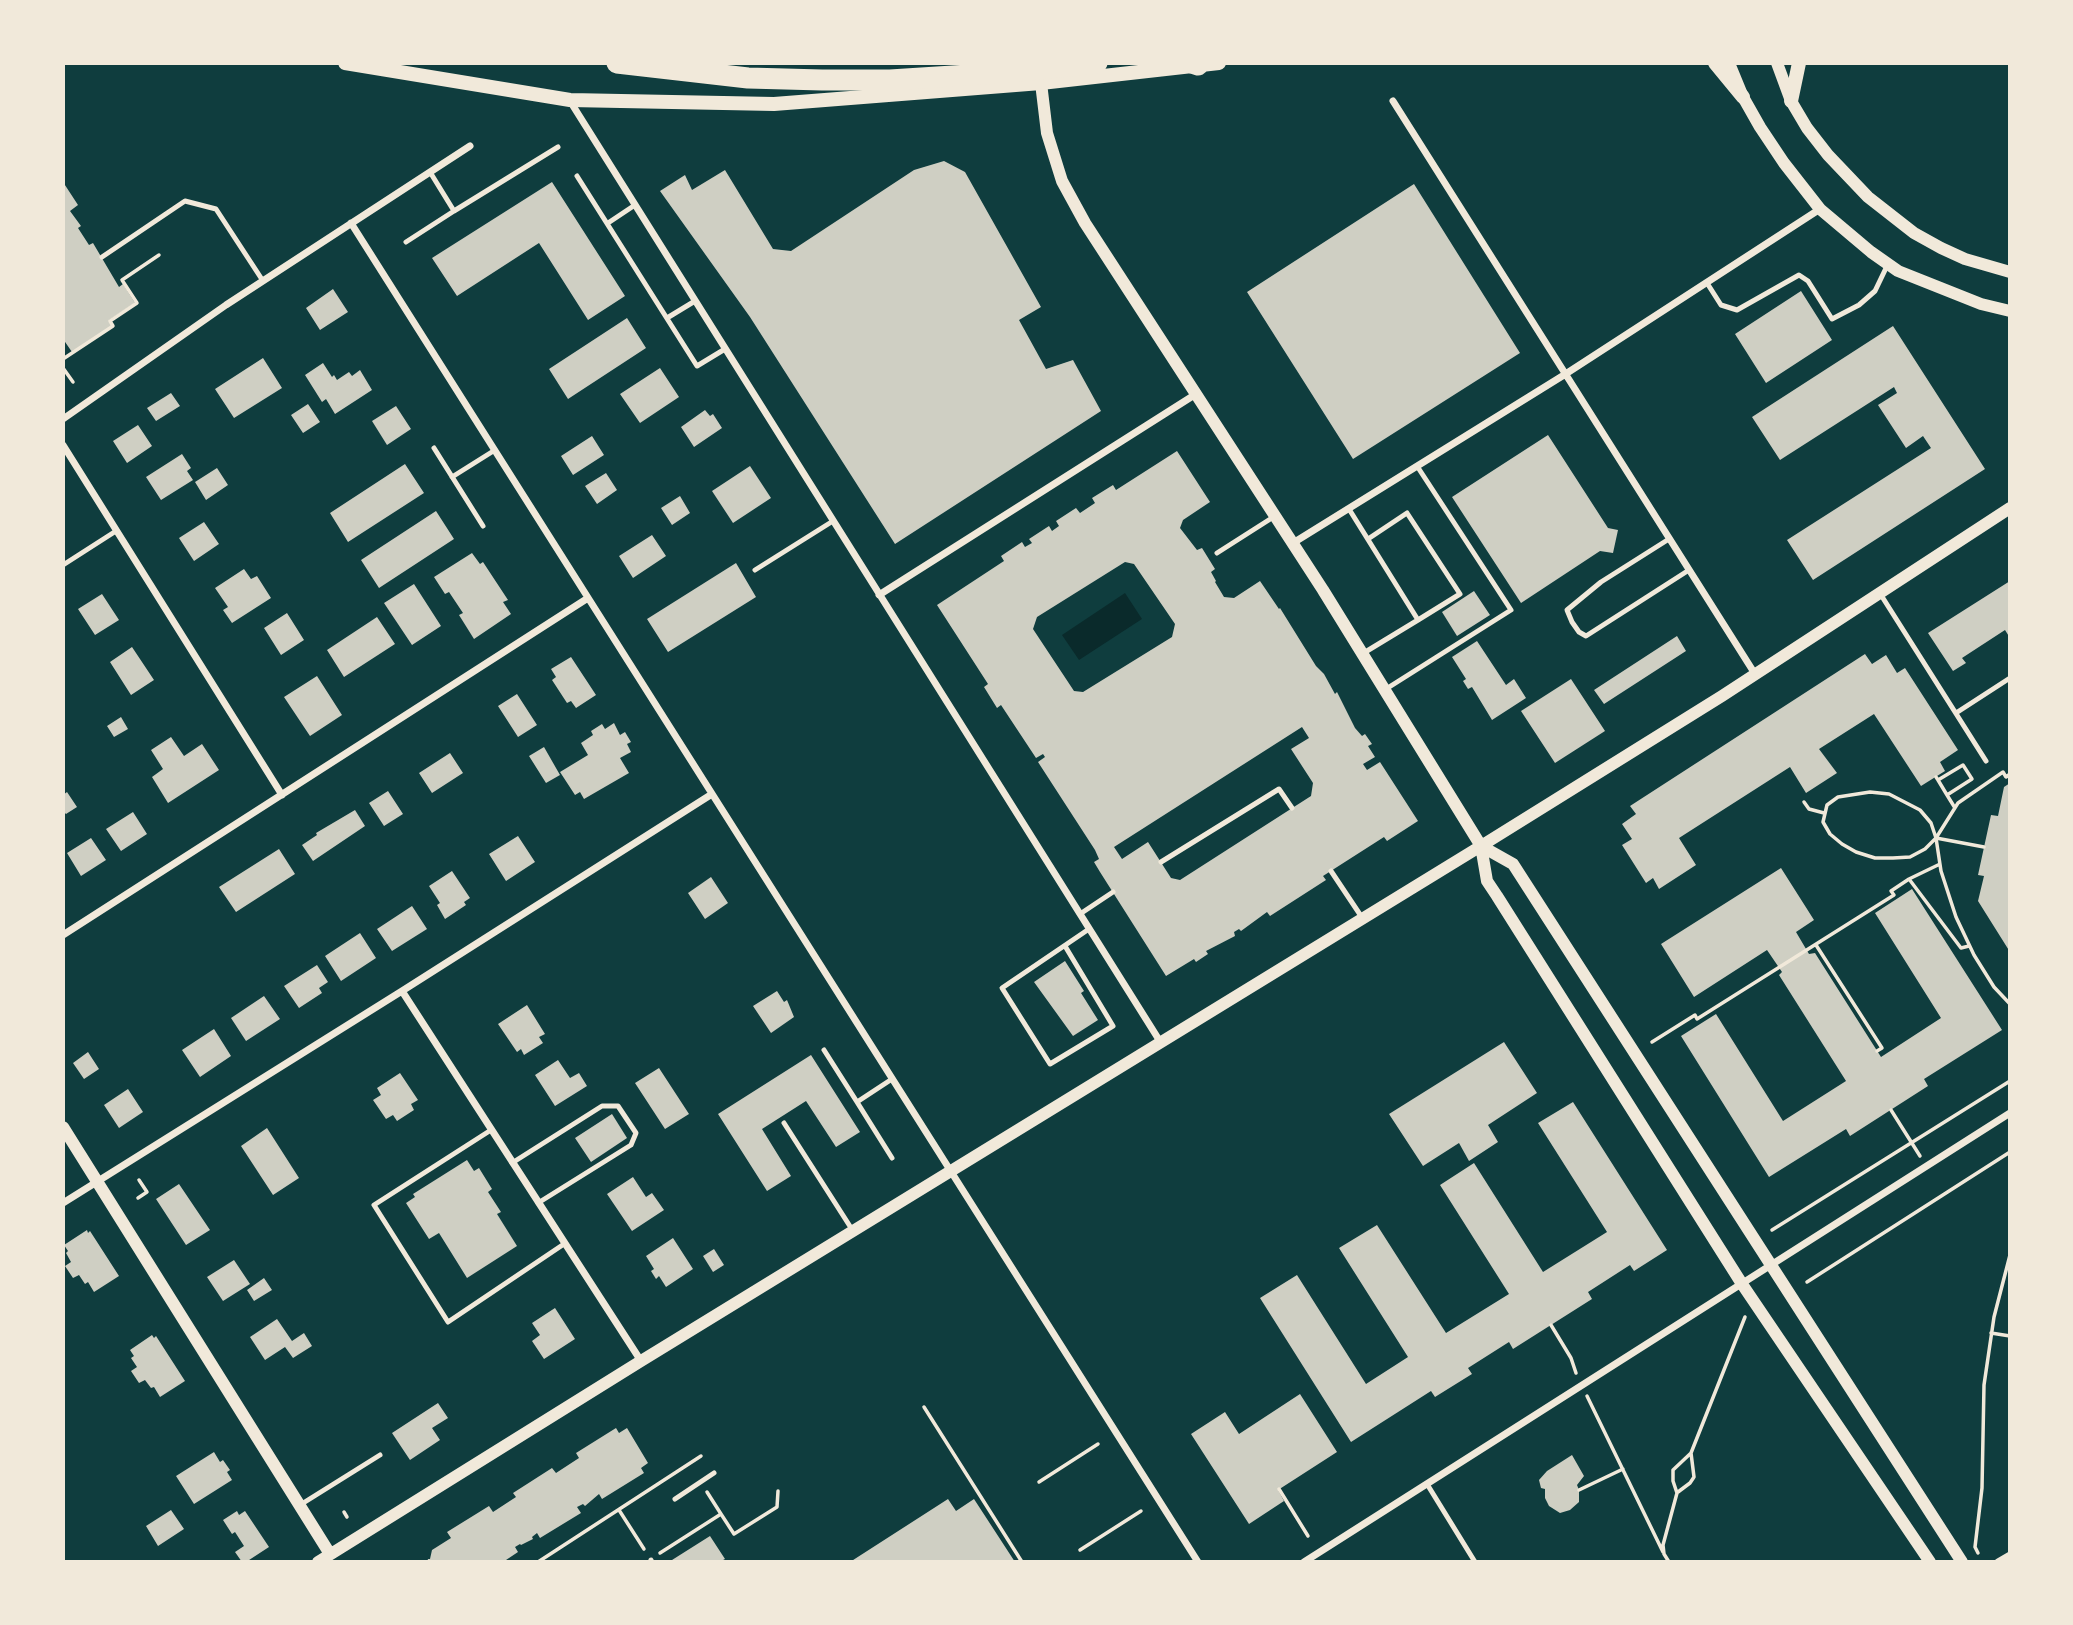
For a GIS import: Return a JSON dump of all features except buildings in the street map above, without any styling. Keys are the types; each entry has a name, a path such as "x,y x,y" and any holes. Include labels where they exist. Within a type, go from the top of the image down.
{"highway":[{"path":"617,63 736,77 822,80 932,78 1097,63"}],"main road":[{"path":"345,63 570,100 774,104 1041,83 1203,64"},
{"path":"1715,63 1744,97"},
{"path":"1791,101 1799,63"}],"street":[{"path":"1729,63 1744,97 1784,163 1821,209 1898,271 1981,304 2010,311"},
{"path":"1777,63 1791,101 1807,128 1828,155 1868,197 1913,233 1965,260 2010,272"},
{"path":"1041,83 1047,133 1062,181 1085,223 1293,544 1481,846 1487,881 1742,1284 1930,1562"},
{"path":"570,100 1161,1044"},
{"path":"1393,101 1755,674"},
{"path":"63,419 263,281 470,146"},
{"path":"1293,544 1564,375 1821,209"},
{"path":"351,223 1198,1562"},
{"path":"879,595 1196,394"},
{"path":"63,445 282,795"},
{"path":"318,1562 333,1558 641,1361 1481,846 1755,674 2010,508"},
{"path":"63,935 588,598"},
{"path":"63,1203 712,794"},
{"path":"1481,846 1513,864 1962,1562"},
{"path":"402,991 641,1361"},
{"path":"1304,1562 2010,1112"},
{"path":"63,1127 333,1558"},
{"path":"1998,1562 2010,1555"}],"lane":[{"path":"406,242 558,147"},
{"path":"430,172 454,211"},
{"path":"578,176 697,366 725,349"},
{"path":"102,257 185,201 216,209 263,281"},
{"path":"608,223 635,205"},
{"path":"1707,283 1721,304 1738,310 1799,275 1808,281 1832,318 1859,304 1875,291 1889,264"},
{"path":"667,317 695,301"},
{"path":"434,448 483,526"},
{"path":"452,477 495,450"},
{"path":"1384,690 1511,610 1417,466"},
{"path":"1349,509 1418,620"},
{"path":"1362,654 1461,594 1407,513 1368,539"},
{"path":"1217,553 1275,516"},
{"path":"755,570 833,521"},
{"path":"63,565 116,531"},
{"path":"1669,539 1601,582 1567,610 1572,622 1579,632 1586,636 1689,570"},
{"path":"1880,592 1986,761"},
{"path":"1956,713 2010,678"},
{"path":"1161,862 1279,789 1292,808"},
{"path":"1331,871 1363,919"},
{"path":"1080,914 1113,892"},
{"path":"1065,946 1113,1026 1051,1064 1002,988 1089,929"},
{"path":"824,1049 892,1158"},
{"path":"857,1102 892,1079"},
{"path":"512,1163 602,1106 618,1106 636,1133 631,1145 538,1203"},
{"path":"785,1123 853,1231"},
{"path":"491,1130 374,1205 448,1322 564,1244"},
{"path":"300,1505 380,1455"},
{"path":"675,1499 714,1474"},
{"path":"1427,1484 1475,1562"}],"path":[{"path":"63,359 113,326 110,321 137,303 122,280 159,255"},
{"path":"63,368 73,382"},
{"path":"1947,795 1972,779 1963,765 1937,778 1947,795 1955,808"},
{"path":"2010,774 2006,777 2003,772 1976,789 1955,808 1936,838 1925,849 1910,857 1875,858 1856,852 1830,834 1823,822 1827,805 1839,797 1870,792 1889,794 1920,810 1931,823 1936,838 1940,864 1956,917 1969,946 1994,987 2010,1004"},
{"path":"1804,802 1809,809 1824,813"},
{"path":"1936,838 1984,847"},
{"path":"1652,1042 1695,1015 1697,1019 1816,945 1894,895 1891,891 1909,878 1940,864"},
{"path":"1909,878 1961,947 1969,946"},
{"path":"1816,945 1882,1048 1877,1051"},
{"path":"1772,1230 2010,1080"},
{"path":"1891,1110 1926,1166"},
{"path":"1807,1282 2010,1152"},
{"path":"138,1198 146,1192 139,1180"},
{"path":"1978,1553 1975,1547 1982,1488 1984,1385 1991,1332 2010,1255"},
{"path":"1664,1554 1663,1545 1677,1493 1673,1471 1691,1453 1745,1317"},
{"path":"1551,1325 1571,1358 1582,1386 1669,1562"},
{"path":"1991,1332 2010,1336"},
{"path":"924,1406 1022,1562"},
{"path":"1039,1482 1098,1444"},
{"path":"1677,1493 1690,1483 1694,1476 1691,1453"},
{"path":"538,1562 701,1456"},
{"path":"1579,1490 1623,1469"},
{"path":"1279,1489 1308,1536"},
{"path":"619,1510 651,1561 721,1514 734,1534 777,1507 778,1491"},
{"path":"1080,1550 1141,1511"}],"water":[{"path":"1125,593 1142,619 1079,660 1062,635"}]}
